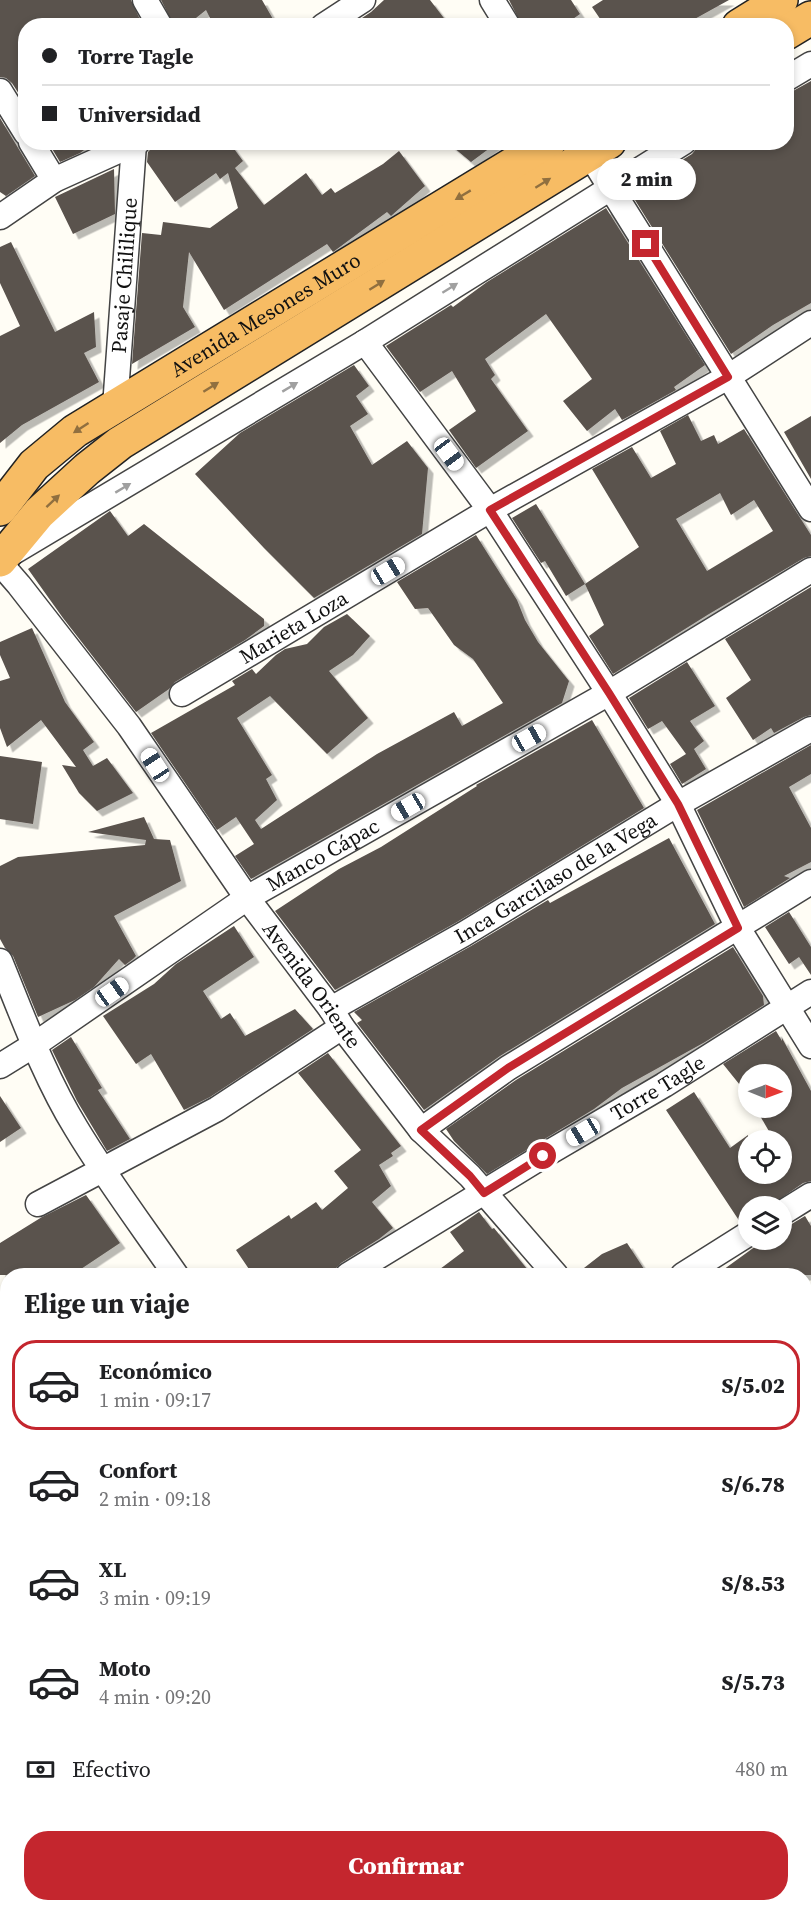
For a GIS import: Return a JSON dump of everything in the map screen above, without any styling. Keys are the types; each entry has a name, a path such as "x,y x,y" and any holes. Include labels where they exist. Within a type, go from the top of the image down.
{"highway":[{"path":"752,18 781,0"},
{"path":"794,28 811,18"},
{"name":"Avenida Mesones Muro","path":"0,509 34,465 75,431 536,150"},
{"path":"0,561 39,513 87,469 120,443 589,150"}],"street":[{"path":"145,0 155,18"},
{"path":"335,18 363,0"},
{"path":"492,0 503,18"},
{"path":"794,74 811,64"},
{"path":"0,91 18,120"},
{"path":"37,150 54,180"},
{"path":"0,217 54,180 120,150"},
{"name":"Pasaje Chililique","path":"115,406 135,150"},
{"path":"595,150 611,188 811,509"},
{"path":"0,561 365,342 671,150"},
{"name":"Marieta Loza","path":"182,694 490,510 728,377 811,323"},
{"path":"365,342 490,510 609,693 678,804 738,928 811,1046"},
{"name":"Avenida Oriente","path":"0,561 129,726 247,898 421,1130 470,1176 550,1268"},
{"name":"Manco Cápac","path":"0,1066 247,898 609,693 811,570"},
{"name":"Inca Garcilaso de la Vega","path":"38,1204 217,1109 336,1018 464,934 678,804 811,729"},
{"path":"421,1130 508,1068 811,882"},
{"path":"0,961 34,1045 74,1125 171,1268"},
{"name":"Torre Tagle","path":"360,1268 811,992"},
{"path":"792,1207 811,1195"},
{"path":"694,1268 738,1240"}],"building":[{"path":"0,0 131,0 139,18 18,18 18,92 12,83 0,77"},
{"path":"161,0 262,0 272,18 210,18 206,10 196,18 170,18"},
{"path":"384,0 430,0 444,18 362,18"},
{"path":"509,0 571,0 580,14 574,18 518,18"},
{"path":"603,0 729,0 696,18 600,18 592,7"},
{"path":"811,81 811,303 773,325 731,354 630,192 695,150 794,150 794,90"},
{"path":"0,118 35,176 6,196 0,192"},
{"path":"53,150 84,150 80,153 60,162"},
{"path":"150,150 235,150 243,161 235,168 264,205 306,173 322,195 331,188 335,193 383,164 399,151 425,186 391,216 387,212 333,252 327,244 224,310 189,252 183,307 195,327 132,364 142,233 161,235 163,222 210,228 238,208 228,173 220,179 216,173 175,202 147,162"},
{"path":"457,150 487,150 471,162"},
{"path":"114,169 115,214 73,234 55,197"},
{"path":"606,208 705,365 674,387 676,390 622,420 615,409 587,431 563,401 592,379 546,314 485,359 495,375 491,379 528,431 476,468 449,430 476,411 452,371 420,392 386,346 451,305 453,307 487,282"},
{"path":"11,242 55,332 94,312 96,347 84,353 99,382 22,425 0,443 0,336 20,326 0,283 0,247"},
{"path":"354,365 369,386 356,396 368,414 350,426 372,465 407,441 428,468 422,534 314,598 195,474 240,433"},
{"path":"688,415 701,441 714,435 718,444 744,429 811,535 811,556 709,614 613,674 589,636 604,625 585,584 639,547 592,469 632,447 651,478 676,464 660,431","holes":["720,493 731,515 754,500 773,531 707,571 676,519"]},
{"path":"811,416 811,479 784,432"},
{"path":"536,504 585,584 566,596 545,561 541,563 512,518"},
{"path":"110,511 128,536 144,524 264,619 264,626 245,640 175,682 169,689 136,712 28,569"},
{"path":"476,535 517,600 538,642 569,681 562,703 251,879 235,856 254,844 236,817 217,830 151,733 235,685 232,681 252,669 256,674 285,649 307,644 324,627 347,614 370,636 353,655 329,671 368,718 327,754 270,696 237,718 272,775 266,779 277,800 255,820 261,829 377,754 454,712 462,726 503,703 473,659 454,645 428,608 415,609 397,582"},
{"path":"811,587 811,715 774,733 771,728 753,740 726,698 751,680 725,639"},
{"path":"32,628 65,702 94,742 83,750 93,766 107,758 133,793 97,811 79,793 62,765 76,767 41,720 7,747 0,728 0,681 10,678 0,655 0,642"},
{"path":"687,662 715,706 690,721 704,741 694,749 706,769 682,784 670,764 686,754 662,721 648,729 629,698"},
{"path":"592,720 644,808 457,922 335,990 275,911 339,869 381,847 476,785"},
{"path":"811,745 811,774 789,787 811,828 811,862 784,876 790,878 744,907 697,810"},
{"path":"0,756 42,762 33,824 0,819"},
{"path":"144,817 154,839 170,840 181,881 114,916 136,956 133,959 125,965 119,959 94,987 75,1000 38,1017 13,956 0,939 0,866 18,857 145,845 146,840 88,832"},
{"path":"669,838 715,924 500,1056 424,1110 357,1023 362,1020 354,1012 548,900 550,903"},
{"path":"789,912 811,947 811,975 799,957 789,964 765,927"},
{"path":"234,926 254,957 203,991 221,1019 230,1013 245,1036 295,1009 313,1029 210,1097 184,1110 151,1054 136,1064 103,1016 154,984 176,964"},
{"path":"733,947 763,996 764,1005 705,1042 622,1088 594,1109 487,1174 454,1141 446,1129 516,1080"},
{"path":"776,1031 811,1091 811,1181 803,1183 784,1196 738,1196 738,1219 666,1110 694,1092 730,1148 738,1142 738,1184 792,1184 792,1130 768,1130 761,1118 792,1118 792,1064 738,1064 738,1083 723,1064"},
{"path":"71,1037 102,1088 98,1090 130,1139 107,1151 77,1101 52,1050"},
{"path":"328,1053 401,1146 391,1153 393,1156 379,1165 391,1186 372,1202 393,1228 336,1268 248,1268 236,1250 289,1215 291,1219 316,1202 322,1210 348,1188 334,1171 361,1150 298,1073"},
{"path":"0,1096 21,1128 0,1142"},
{"path":"86,1195 120,1243 82,1268 0,1268 0,1243 42,1217"},
{"path":"479,1212 526,1268 441,1268 464,1251 450,1232"},
{"path":"805,1216 811,1226 811,1268 726,1268 750,1250 792,1250 792,1224"},
{"path":"627,1243 643,1268 584,1268 602,1254"}],"route":[{"path":"543,1156 484,1193 470,1176 421,1130 508,1068 738,928 678,804 490,510 728,377 646,244"}]}
